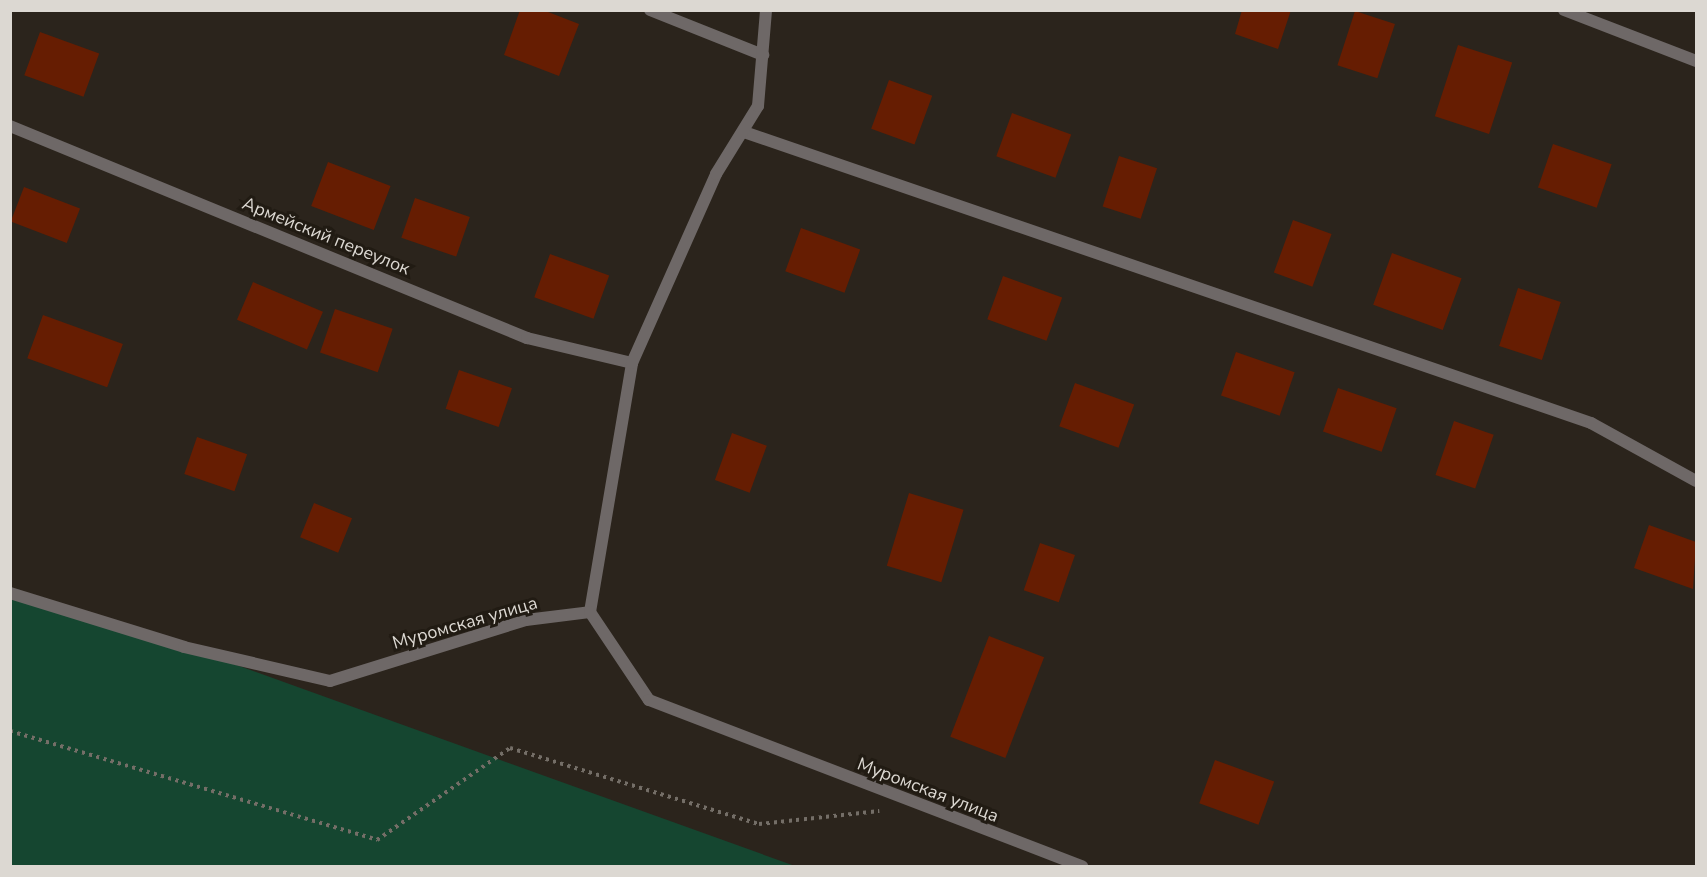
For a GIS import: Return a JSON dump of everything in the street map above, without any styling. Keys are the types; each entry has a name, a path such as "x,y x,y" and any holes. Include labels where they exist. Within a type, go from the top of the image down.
{"street":[{"path":"650,10 763,55"},
{"path":"590,612 632,363 716,174 758,106 765,10"},
{"path":"1564,10 1696,61"},
{"name":"Армейский переулок","path":"10,126 527,338 632,363"},
{"path":"744,132 1591,423 1696,482"},
{"name":"Муромская улица","path":"10,593 184,647 330,681 526,620 590,612 649,700 1082,867"}],"path":[{"path":"10,731 377,840 510,748 759,824 921,806"}],"green space":[{"path":"10,593 203,653 795,866 11,866"}],"building":[{"path":"520,10 543,10 579,24 559,76 504,55"},
{"path":"1242,10 1291,10 1278,49 1235,34"},
{"path":"1355,11 1395,24 1377,78 1337,65"},
{"path":"40,32 99,54 83,97 24,75"},
{"path":"1458,45 1512,63 1489,134 1435,116"},
{"path":"889,80 932,96 914,145 871,129"},
{"path":"1012,113 1071,135 1055,178 996,156"},
{"path":"1553,144 1612,164 1597,208 1538,187"},
{"path":"1119,156 1157,168 1141,219 1103,206"},
{"path":"328,162 391,186 374,230 311,206"},
{"path":"24,187 80,209 67,243 11,222"},
{"path":"415,198 470,217 456,257 401,238"},
{"path":"1293,220 1332,234 1312,287 1274,273"},
{"path":"801,228 860,250 844,293 785,271"},
{"path":"1392,253 1462,278 1443,330 1373,305"},
{"path":"550,254 609,276 593,319 534,297"},
{"path":"1003,276 1062,298 1046,341 987,319"},
{"path":"253,282 323,312 307,349 237,320"},
{"path":"1518,288 1561,302 1542,360 1499,346"},
{"path":"335,309 393,329 378,372 320,352"},
{"path":"43,315 123,344 107,387 27,358"},
{"path":"1236,352 1295,372 1280,416 1221,395"},
{"path":"459,370 512,388 499,427 446,409"},
{"path":"1075,383 1134,405 1118,448 1059,426"},
{"path":"1338,388 1397,408 1382,452 1323,431"},
{"path":"1454,421 1494,435 1475,489 1435,475"},
{"path":"732,433 767,446 750,493 715,480"},
{"path":"197,437 247,454 234,491 184,474"},
{"path":"909,493 964,510 941,582 887,566"},
{"path":"314,503 352,518 338,553 300,537"},
{"path":"1649,525 1696,542 1693,589 1634,568"},
{"path":"1040,543 1075,555 1059,602 1024,590"},
{"path":"989,636 1044,657 1005,758 950,737"},
{"path":"1215,760 1274,782 1258,825 1199,803"}]}
